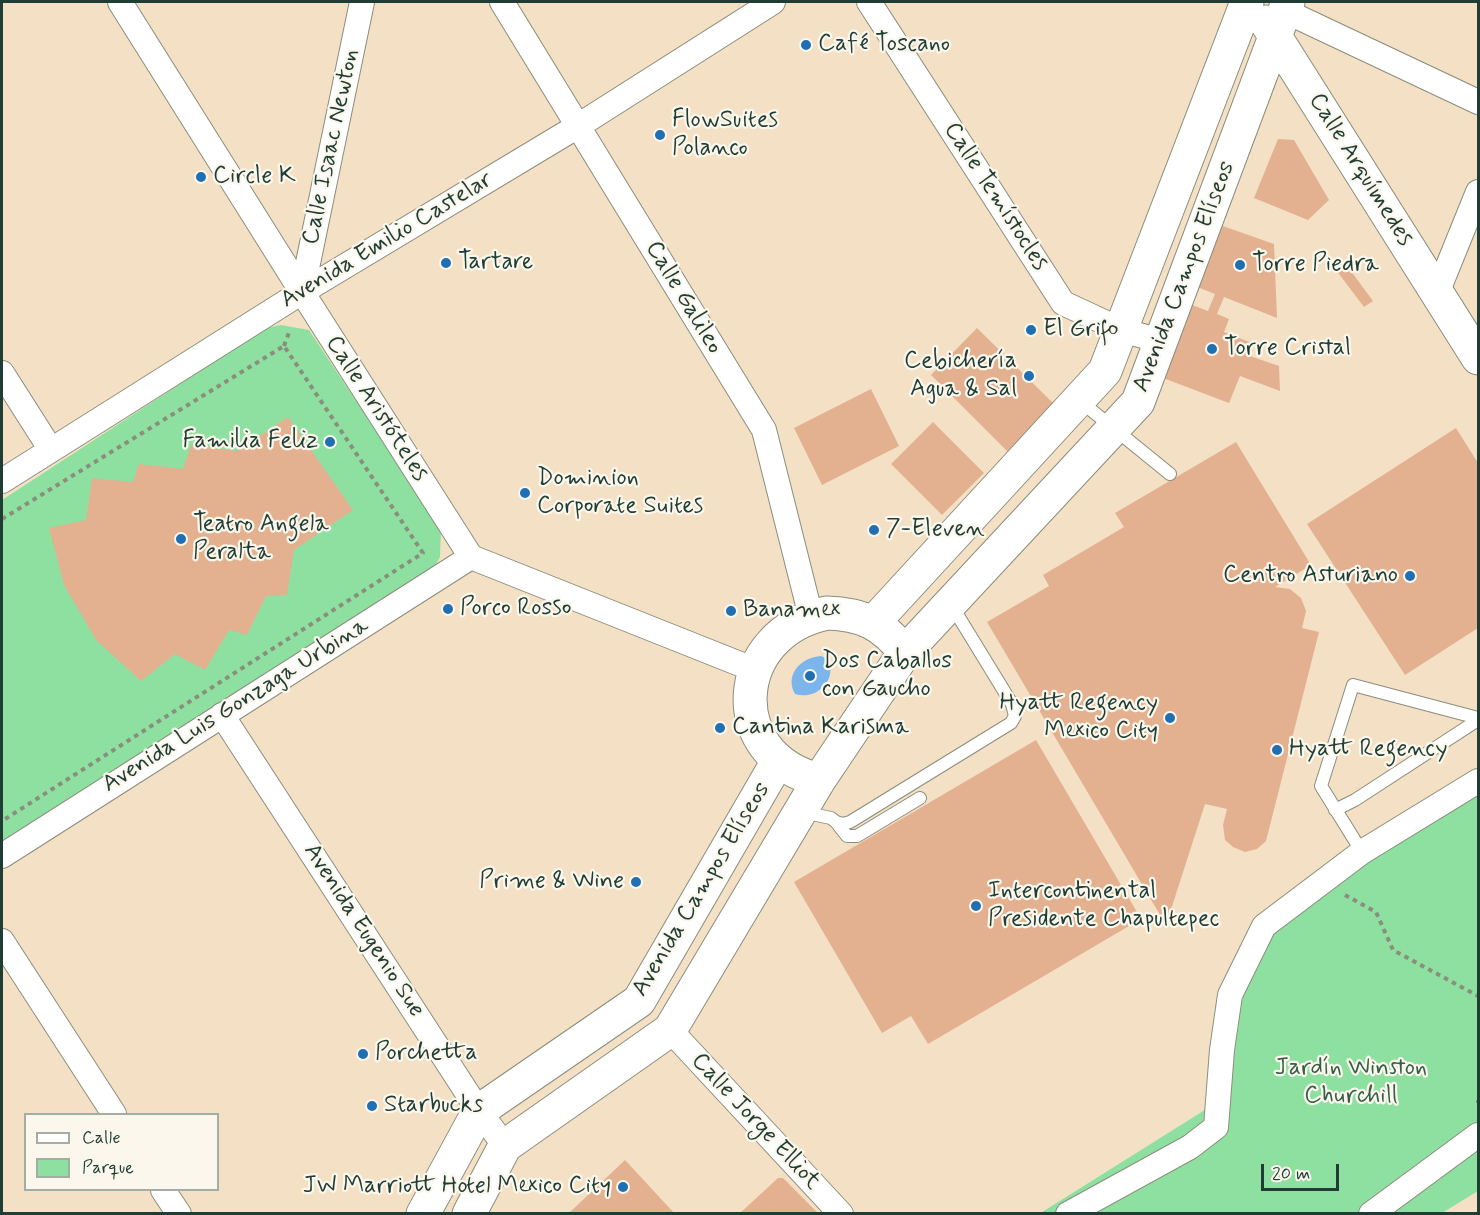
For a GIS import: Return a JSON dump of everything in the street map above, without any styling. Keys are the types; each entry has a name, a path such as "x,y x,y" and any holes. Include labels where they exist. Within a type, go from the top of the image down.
{"street":[{"name":"Calle Aristóteles","path":"120,2 471,556"},
{"name":"Calle Isaac Newton","path":"302,292 362,2"},
{"name":"Calle Galileo","path":"502,2 764,430 811,616"},
{"name":"Avenida Emilio Castelar","path":"2,481 302,292 578,126 773,2"},
{"name":"Calle Temístocles","path":"869,2 1063,303 1120,330 1161,341"},
{"name":"Avenida Campos Elíseos","path":"874,622 1105,371 1247,2"},
{"name":"Calle Arquímedes","path":"1252,2 1282,16 1437,293 1475,349 1479,379"},
{"name":"Avenida Campos Elíseos","path":"905,652 1138,402 1282,16"},
{"path":"1282,16 1479,102"},
{"path":"1437,293 1479,192"},
{"path":"2,373 51,450"},
{"path":"471,556 755,670"},
{"name":"Avenida Luis Gonzaga Urbina","path":"2,856 471,556"},
{"path":"827,613 844,614 874,622 894,637 905,652 819,780 790,769 778,760 763,743 755,726 751,708 751,689 755,670 763,654 789,626 811,616 827,613"},
{"name":"Avenida Eugenio Sue","path":"222,715 479,1111 505,1146"},
{"name":"Avenida Campos Elíseos","path":"423,1214 479,1111 639,1001 778,760"},
{"name":"Avenida Campos Elíseos","path":"469,1214 505,1146 670,1030 819,780"},
{"path":"1068,1214 1190,1147 1216,1127 1221,1050 1230,995 1264,926 1362,852 1479,781"},
{"path":"2,941 113,1113"},
{"name":"Calle Jorge Elliot","path":"670,1030 841,1214"},
{"path":"1371,1214 1479,1135"},
{"path":"164,1191 178,1214"}],"lane":[{"path":"1079,400 1170,474"},
{"path":"836,822 842,824 850,822 1003,729 1011,723 1015,716 1012,704 950,603"},
{"path":"1362,852 1321,786 1353,685 1479,719"},
{"path":"1335,810 1355,800 1479,719"},
{"path":"801,812 831,818 847,836 857,836 920,798"}],"path":[{"path":"2,519 284,346 423,553 2,821"},
{"path":"1321,881 1376,912 1393,950 1479,996"}],"green space":[{"path":"281,325 309,330 441,529 440,557 434,568 2,846 2,500 266,328"},
{"name":"Jardín Winston Churchill","path":"1478,786 1478,1191 1442,1213 1039,1214 1208,1108 1265,928"}],"water":[{"path":"821,656 828,659 830,667 830,674 823,687 810,694 795,694 792,680 796,668 807,660"}],"building":[{"path":"1278,139 1294,140 1329,200 1308,220 1254,198"},
{"path":"1220,225 1274,244 1277,318 1224,297 1217,314 1229,319 1224,332 1252,343 1247,355 1279,366 1280,391 1240,376 1229,403 1163,378 1192,305 1208,311 1215,294 1197,287"},
{"path":"1345,263 1373,301 1364,307 1336,270"},
{"path":"977,328 1055,405 1008,452 931,375"},
{"path":"871,389 899,446 822,485 794,428"},
{"name":"Teatro Angela Peralta","path":"288,417 353,510 294,550 287,595 266,596 247,635 229,630 205,670 175,654 141,681 96,640 64,585 49,528 86,520 92,478 133,482 139,464 183,469 191,445 237,451"},
{"path":"933,422 984,473 942,515 891,464"},
{"name":"Centro Asturiano","path":"1456,428 1478,463 1478,628 1405,675 1307,524"},
{"name":"Hyatt Regency Mexico City","path":"1236,442 1311,565 1275,587 1290,589 1301,598 1306,611 1302,628 1319,632 1266,841 1257,849 1245,852 1233,847 1225,840 1223,825 1227,809 1205,804 1166,925 987,622 1049,586 1043,575 1124,527 1115,513"},
{"path":"1036,740 1141,919 928,1044 911,1016 882,1033 794,882"},
{"name":"JW Marriott Hotel Mexico City","path":"625,1160 675,1214 568,1214"},
{"path":"778,1178 783,1178 819,1214 739,1214"}],"place":[{"name":"Café Toscano","path":"806,45"},
{"name":"FlowSuites Polanco","path":"660,135"},
{"name":"Circle K","path":"201,177"},
{"name":"Tartare","path":"446,263"},
{"name":"Torre Piedra","path":"1240,265"},
{"name":"El Grifo","path":"1031,330"},
{"name":"Torre Cristal","path":"1212,349"},
{"name":"Cebichería Agua & Sal","path":"1029,376"},
{"name":"Familia Feliz","path":"330,442"},
{"name":"Dominion Corporate Suites","path":"525,493"},
{"name":"7-Eleven","path":"874,530"},
{"name":"Teatro Angela Peralta","path":"181,539"},
{"name":"Centro Asturiano","path":"1410,576"},
{"name":"Porco Rosso","path":"448,609"},
{"name":"Banamex","path":"731,611"},
{"name":"Dos Caballos con Gaucho","path":"810,676"},
{"name":"Hyatt Regency Mexico City","path":"1170,718"},
{"name":"Cantina Karisma","path":"720,728"},
{"name":"Hyatt Regency","path":"1277,750"},
{"name":"Prime & Wine","path":"636,882"},
{"name":"Intercontinental Presidente Chapultepec","path":"976,906"},
{"name":"Porchetta","path":"363,1054"},
{"name":"Starbucks","path":"372,1106"},
{"name":"JW Marriott Hotel Mexico City","path":"623,1187"}]}
